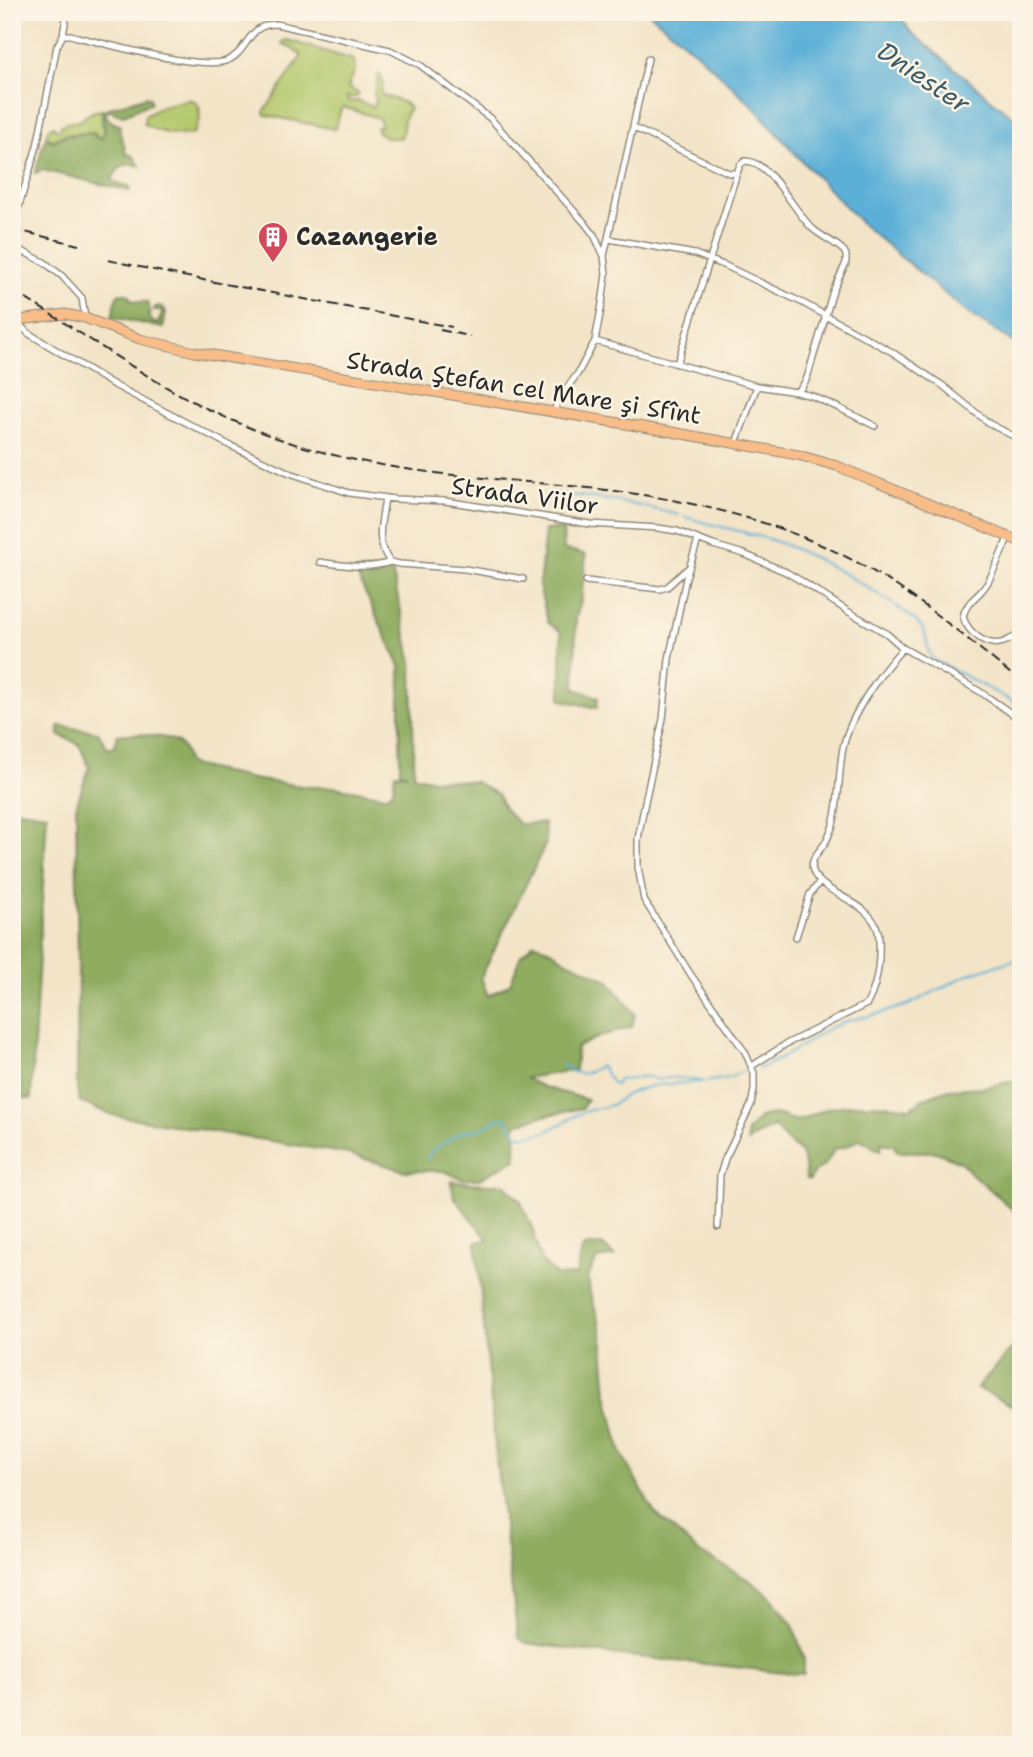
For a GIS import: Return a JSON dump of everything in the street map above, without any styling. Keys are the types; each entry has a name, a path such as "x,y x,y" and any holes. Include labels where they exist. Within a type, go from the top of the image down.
{"main road":[{"name":"Strada Ştefan cel Mare şi Sfînt","path":"16,321 65,314 85,318 140,339 195,352 798,454 895,489 1021,542"}],"street":[{"path":"12,229 37,146 57,46 64,36 67,12"},
{"path":"64,36 66,34 185,60 220,62 236,55 259,28 276,24 401,54 432,73 478,108 504,131 584,222 604,256 606,274 595,341 578,373 557,402 554,412"},
{"path":"604,256 649,59"},
{"path":"634,128 729,173 737,173"},
{"path":"677,363 737,173 740,165 750,161 757,163 768,173 813,229 841,247 846,255 846,263 833,291 807,377 796,392"},
{"path":"609,239 695,254 726,265 892,352 942,385 990,424 1021,440"},
{"path":"12,242 18,249 44,262 62,276 82,298 85,318"},
{"name":"Strada Viilor","path":"16,321 25,331 62,355 231,446 290,473 349,493 445,502 590,524 658,528 677,531 744,554 786,572 886,633 903,648 970,685 1021,720"},
{"path":"595,341 757,386 812,396 874,426"},
{"path":"736,443 757,386"},
{"path":"385,498 379,528 380,540 390,562"},
{"path":"1009,536 988,582 969,603 962,617 970,631 984,641 1002,643 1021,635"},
{"path":"698,540 675,626 663,719 638,839 638,867 644,900 752,1066 755,1082 751,1105 720,1175 718,1227"},
{"path":"320,562 362,565 390,562 465,569 523,579"},
{"path":"586,581 660,589 667,587 690,567"},
{"path":"752,1066 786,1044 867,1004 872,994 878,967 878,932 869,916 820,882 812,865 832,827 847,736 878,677 903,648"},
{"path":"796,937 805,905 820,882"}],"green space":[{"path":"287,40 354,60 355,70 348,87 359,94 356,97 347,97 348,101 358,101 373,107 379,74 383,80 381,94 409,107 401,138 386,138 379,133 376,129 381,126 379,118 343,107 335,129 265,115 264,112 301,57 282,43"},
{"path":"147,96 151,103 128,114 122,115 109,110 106,114 111,121 120,125 125,153 133,156 140,166 123,166 112,179 130,186 129,191 43,170 35,173 45,139 54,141 63,136 92,133 101,139 105,129 103,110"},
{"path":"193,100 199,106 200,118 194,133 168,133 144,124 145,116 160,107"},
{"path":"102,110 105,132 101,139 93,132 63,135 53,140 46,137 48,129 54,126 55,129 60,129 65,123 79,121 92,112"},
{"path":"120,293 130,295 130,299 138,302 147,302 151,313 148,316 154,323 158,323 163,312 154,310 155,307 164,308 166,313 163,328 112,317"},
{"path":"545,530 563,530 564,550 586,555 581,601 576,618 575,689 598,697 597,708 561,700 561,632 548,623 539,586"},
{"path":"392,570 412,663 414,776 476,782 498,795 504,808 519,824 544,823 546,843 481,977 488,996 510,984 521,955 534,943 608,980 635,1014 632,1027 601,1036 577,1047 575,1070 526,1078 547,1088 587,1100 582,1108 516,1124 516,1159 479,1179 462,1179 444,1171 405,1171 349,1154 112,1115 80,1102 77,1091 76,807 89,767 79,744 59,735 59,726 98,732 108,749 115,746 117,735 162,737 178,743 184,750 188,764 252,779 308,787 334,787 386,796 393,790 395,773 408,774 400,772 400,666 355,571"},
{"path":"12,807 47,814 31,1099 12,1097"},
{"path":"1021,1079 1021,1221 1017,1214 961,1162 936,1152 898,1152 893,1145 881,1143 881,1150 860,1139 835,1149 825,1165 814,1172 810,1180 806,1179 801,1153 775,1127 748,1142 747,1132 766,1115 777,1114 796,1120 829,1108 850,1105 911,1108 924,1098 949,1089 986,1087"},
{"path":"451,1181 504,1184 520,1200 533,1230 541,1261 557,1276 576,1275 583,1247 602,1245 615,1256 597,1259 588,1277 602,1332 607,1395 621,1453 654,1512 699,1552 749,1580 770,1596 793,1625 804,1658 804,1674 578,1650 526,1643 518,1638 498,1477 476,1242 488,1240 454,1197"},
{"path":"1021,1338 1021,1424 1013,1406 977,1388"}],"water":[{"name":"Dniester","path":"648,12 897,12 911,32 1021,122 1021,347 969,314 863,225 752,105"}],"waterway":[{"path":"548,493 614,501 679,515"},
{"path":"685,517 782,544 842,572 917,622 924,632 933,659 1021,706"},
{"path":"758,1069 780,1059 830,1028 908,1005 971,973 1021,958"},
{"path":"562,1064 580,1074 601,1066 615,1085 619,1079 643,1077 700,1081"},
{"path":"427,1159 432,1151 459,1133 483,1128 502,1117 506,1118 516,1134 534,1135 550,1130 584,1112 615,1103 642,1089 719,1080 747,1070"}],"railway":[{"path":"12,229 79,245"},
{"path":"108,260 452,327"},
{"path":"12,291 192,401 252,429 294,444 387,466 645,495 721,511 795,534 865,567 898,587 1021,682"},
{"path":"440,330 470,336"}],"place":[{"name":"Cazangerie","path":"273,264"}]}
